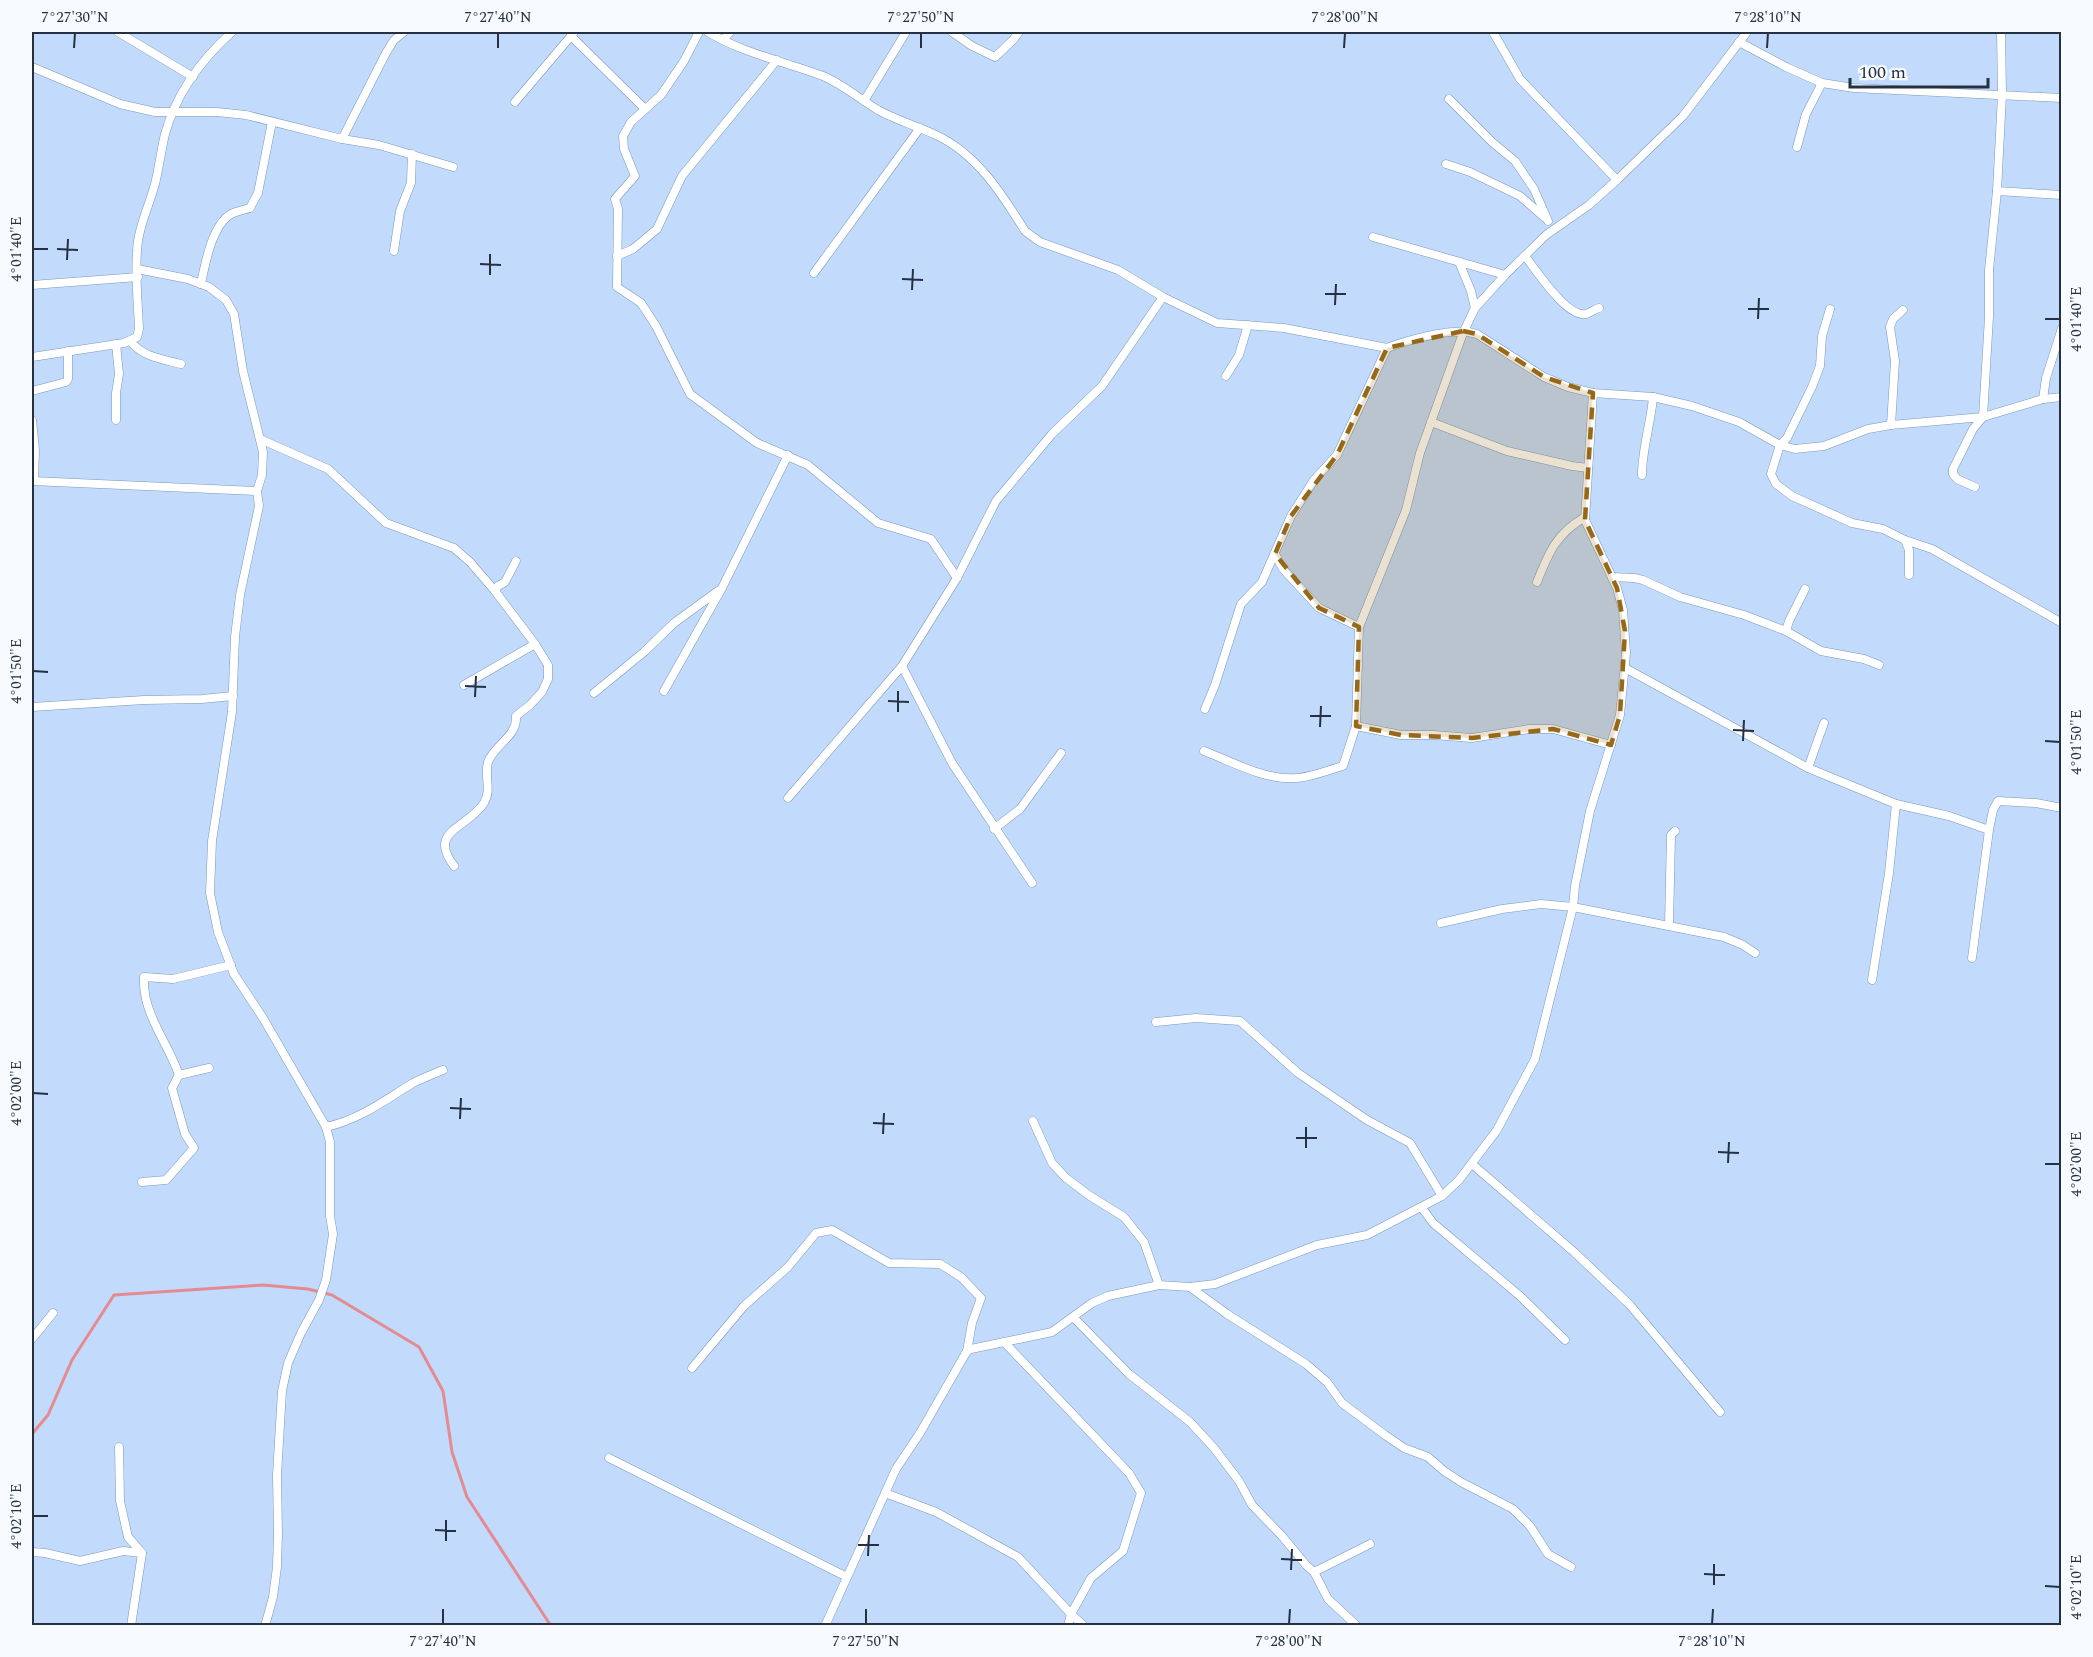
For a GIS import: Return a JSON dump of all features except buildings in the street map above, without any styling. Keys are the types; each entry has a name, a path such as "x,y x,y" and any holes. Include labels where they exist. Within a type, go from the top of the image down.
{"street":[{"path":"118,32 193,77"},
{"path":"32,357 116,344 137,337 139,235 155,183 165,135 173,112 193,77 212,50 232,32"},
{"path":"342,139 386,53 394,40 404,32"},
{"path":"699,32 662,95 630,122 623,136 624,149 635,176 615,199 618,209 617,287 641,303 656,326 690,394 757,443 808,465 878,523 932,539 957,578"},
{"path":"708,32 825,77 880,111 938,136 975,161 994,184 1030,237 1118,270 1163,297 1216,323 1284,328 1387,348 1402,342 1452,332 1476,334 1544,377 1568,387 1593,393 1653,397 1692,406 1739,423 1780,445 1795,449 1824,446 1868,429 1983,417 2043,399 2061,397"},
{"path":"723,39 730,32"},
{"path":"864,101 906,32"},
{"path":"952,32 972,46 995,57 1019,32"},
{"path":"1493,32 1520,79 1617,180"},
{"path":"1204,751 1260,774 1279,778 1299,778 1342,766 1356,726 1359,627 1406,510 1420,453 1475,308 1546,235 1589,205 1683,116 1746,32"},
{"path":"1975,488 1958,479 1953,474 1953,470 1973,429 1983,417 1989,317 1989,270 1997,191 2002,95 2001,32"},
{"path":"515,102 572,34 645,109"},
{"path":"1739,42 1786,67 1822,82 1854,88 2061,98"},
{"path":"617,256 633,249 657,229 682,176 777,60"},
{"path":"32,68 120,104 155,112 217,112 272,122 342,139 379,145 453,167"},
{"path":"1797,147 1806,114 1822,82"},
{"path":"1449,99 1492,142 1515,161 1534,189 1548,221 1546,235"},
{"path":"201,284 205,263 218,227 232,213 250,208 258,193 272,122"},
{"path":"814,273 920,129"},
{"path":"394,250 400,211 411,183 412,154"},
{"path":"1446,164 1470,172 1521,196 1548,221"},
{"path":"1997,191 2061,195"},
{"path":"1373,237 1505,275"},
{"path":"1525,256 1559,300 1568,307 1579,314 1599,308"},
{"path":"1459,262 1472,291 1475,308"},
{"path":"32,285 137,273 188,279 209,287 226,300 234,314 243,371 263,452 262,475 257,491 259,506 238,605 231,723 218,792 212,841 210,893 218,932 234,974 263,1018 326,1127 330,1142 330,1216 333,1234 324,1286 292,1353 282,1391 277,1474 277,1567 273,1597 265,1626"},
{"path":"788,798 902,666 957,578 996,501 1052,434 1102,386 1163,297"},
{"path":"1830,309 1822,336 1820,366 1787,438 1780,445 1771,474 1776,484 1780,489 1852,523 1883,529 1905,540 1932,549 2061,623"},
{"path":"1891,425 1894,361 1890,327 1893,319 1903,310"},
{"path":"1226,376 1239,355 1248,326"},
{"path":"2043,399 2046,378 2061,328"},
{"path":"130,341 136,349 147,356 181,364"},
{"path":"116,344 119,374 116,420"},
{"path":"1204,709 1215,685 1241,604 1262,582 1292,516 1314,480 1337,455 1387,348"},
{"path":"32,391 66,382 68,379 68,351"},
{"path":"967,1351 972,1348 1052,1332 1092,1303 1108,1296 1159,1285 1190,1287 1215,1284 1317,1245 1367,1235 1442,1196 1459,1180 1497,1130 1534,1059 1573,907 1590,811 1620,715 1625,669 1623,610 1612,577 1585,517 1593,393"},
{"path":"1642,475 1642,461 1652,415 1653,397"},
{"path":"32,420 35,450 33,481 257,491"},
{"path":"1431,422 1507,451 1588,468"},
{"path":"260,439 328,469 386,523 454,548 463,554 495,591 548,665 548,679 542,692 516,716 513,731 489,760 488,790 484,802 446,836 445,854 454,866"},
{"path":"664,691 722,588 789,455"},
{"path":"1537,582 1558,538 1569,526 1585,517"},
{"path":"1905,540 1909,550 1909,575"},
{"path":"1275,554 1283,569 1319,608 1359,627"},
{"path":"495,591 505,582 516,561"},
{"path":"1612,577 1643,580 1680,597 1744,615 1786,631 1821,651 1864,659 1879,665"},
{"path":"594,693 637,658 674,623 722,588"},
{"path":"1786,631 1805,589"},
{"path":"464,685 535,644"},
{"path":"902,666 952,764 1032,883"},
{"path":"1625,669 1808,768 1896,804 1949,816 1989,830"},
{"path":"32,707 233,696"},
{"path":"1808,768 1824,723"},
{"path":"1356,726 1401,735 1472,738 1528,729 1553,729 1611,745"},
{"path":"994,829 1020,809 1061,753"},
{"path":"1972,958 1989,830 1993,810 1998,801 2061,807"},
{"path":"1872,980 1889,873 1896,804"},
{"path":"1669,925 1671,835 1675,831"},
{"path":"1441,922 1502,909 1541,904 1573,907 1628,920 1669,925 1724,937 1755,953"},
{"path":"179,1076 164,1040 148,1012 143,992 144,977 173,979 231,965"},
{"path":"1156,1022 1196,1018 1240,1021 1298,1073 1367,1120 1410,1143 1442,1196"},
{"path":"142,1182 166,1180 194,1148 182,1125 172,1088 179,1076 209,1068"},
{"path":"326,1127 364,1113 416,1082 443,1070"},
{"path":"1033,1121 1052,1163 1066,1178 1124,1217 1144,1242 1159,1285"},
{"path":"1472,1164 1574,1252 1630,1305 1720,1412"},
{"path":"1422,1208 1433,1223 1520,1296 1565,1340"},
{"path":"692,1368 744,1306 788,1267 816,1233 832,1230 889,1263 940,1264 961,1277 981,1298 972,1323 967,1351 920,1433 896,1469 825,1626"},
{"path":"1190,1287 1306,1365 1328,1382 1342,1403 1385,1435 1404,1448 1428,1457 1443,1471 1461,1482 1513,1509 1530,1526 1548,1554 1571,1568"},
{"path":"32,1339 53,1313"},
{"path":"1074,1318 1129,1374 1190,1422 1214,1448 1239,1481 1252,1505 1314,1572 1328,1599 1357,1626"},
{"path":"1004,1342 1129,1473 1141,1493 1123,1551 1091,1578 1071,1614 1068,1626"},
{"path":"119,1448 120,1501 128,1537 142,1553 131,1626"},
{"path":"609,1458 847,1577"},
{"path":"885,1493 936,1512 1018,1557 1084,1626"},
{"path":"1314,1572 1370,1544"},
{"path":"32,1552 80,1562 123,1551 142,1553"}],"highlighted area":[{"path":"1463,331 1477,334 1544,377 1593,393 1585,520 1617,588 1625,631 1620,715 1611,745 1553,729 1472,738 1401,735 1356,726 1359,627 1319,608 1275,554 1291,516 1337,455 1387,348"}],"waterway":[{"path":"32,1434 48,1415 72,1360 114,1295 263,1285 308,1289 332,1295 419,1347 443,1391 452,1452 467,1497 551,1626"}]}
